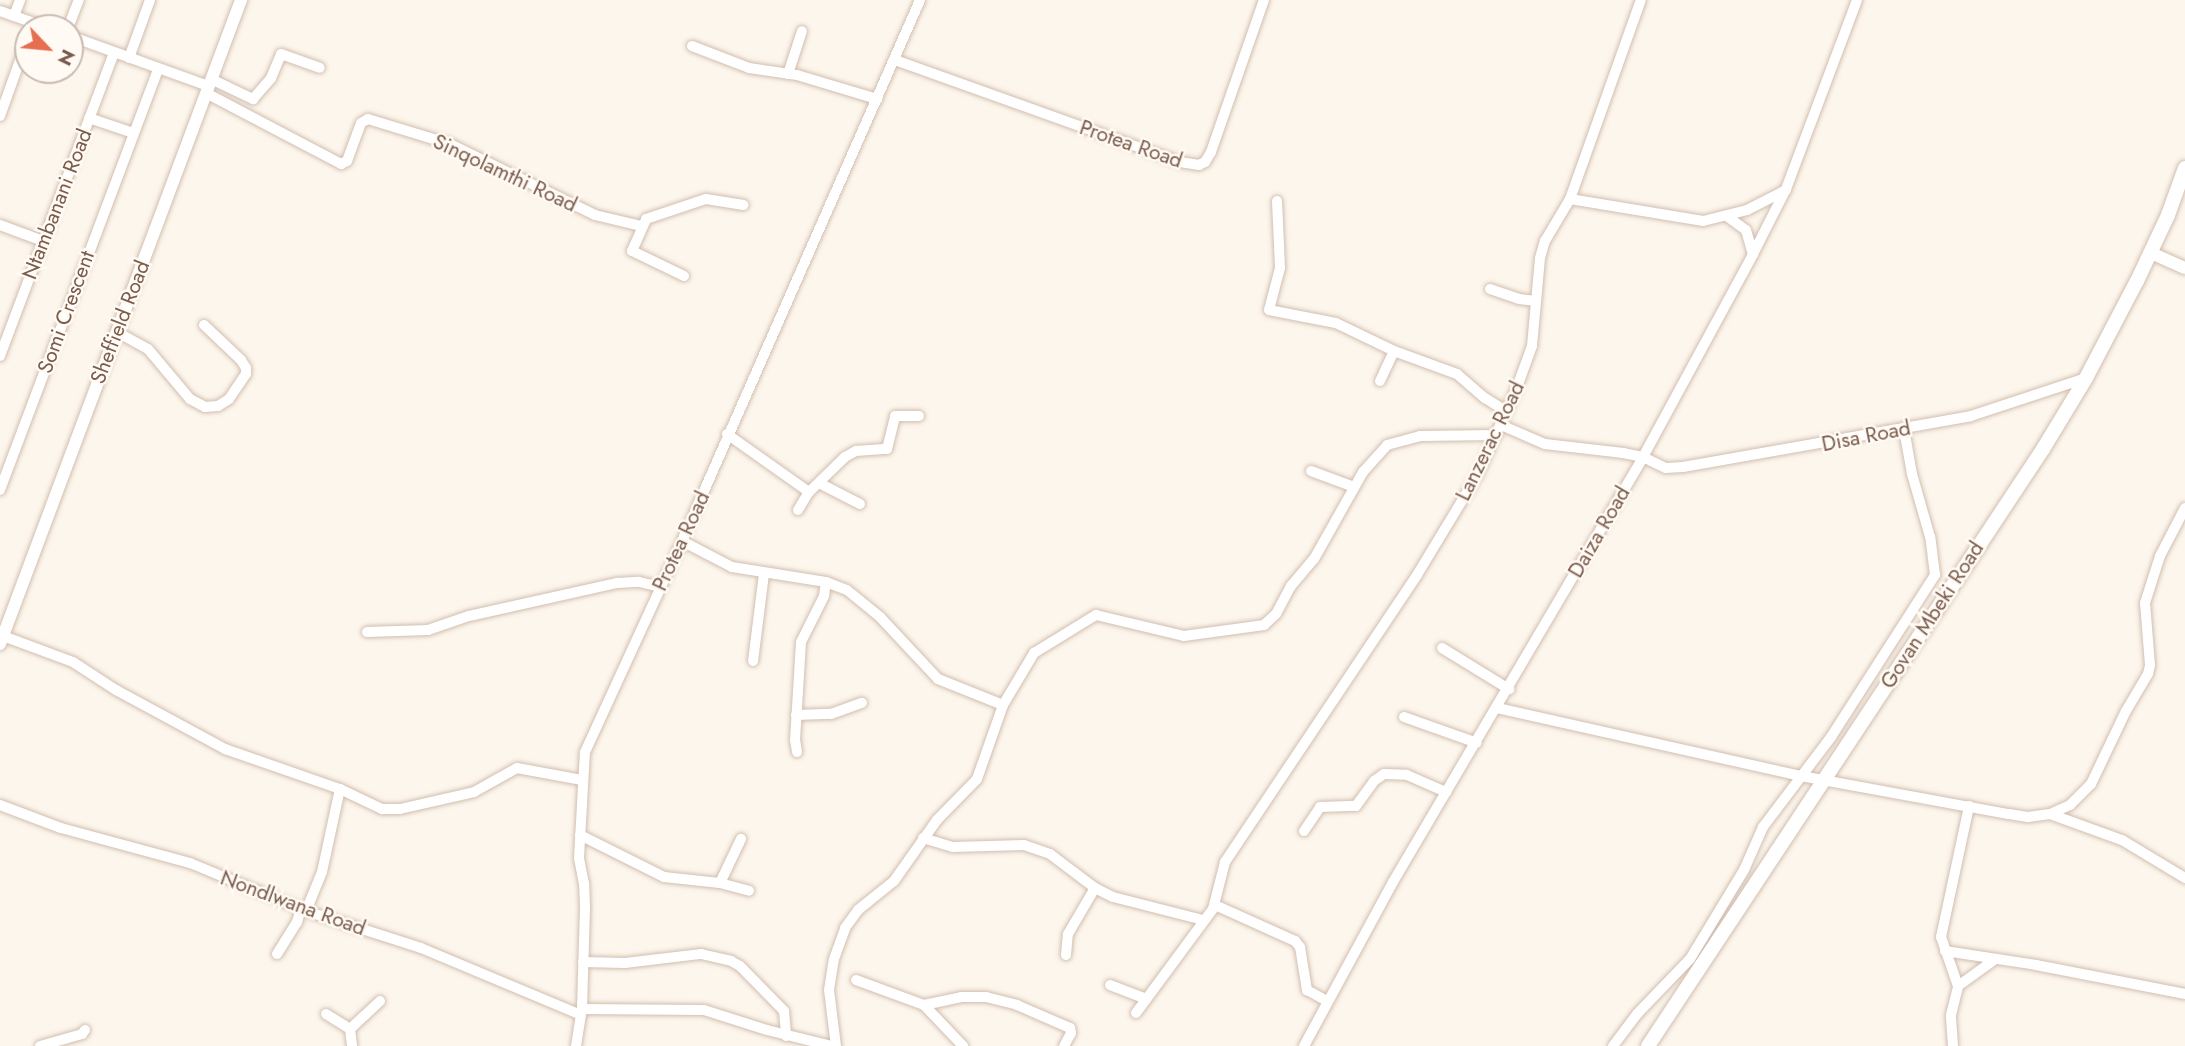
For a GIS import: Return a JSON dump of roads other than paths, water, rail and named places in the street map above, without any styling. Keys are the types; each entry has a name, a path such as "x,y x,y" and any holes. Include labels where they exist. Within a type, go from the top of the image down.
{"main road":[{"name":"Govan Mbeki Road","path":"1648,1046 2043,449 2086,378 2151,253 2185,168"}],"street":[{"path":"129,58 150,0"},
{"name":"Sheffield Road","path":"2,640 241,0"},
{"name":"Protea Road","path":"576,1046 581,1012 583,962 584,884 579,858 582,780 588,743 682,541 920,0"},
{"name":"Protea Road","path":"895,60 1180,162 1199,165 1205,162 1211,152 1264,0"},
{"name":"Lanzerac Road","path":"1215,905 1222,868 1318,720 1417,576 1468,492 1499,430 1532,346 1545,241 1570,199 1641,0"},
{"name":"Daiza Road","path":"1304,1046 1446,792 1643,457 1754,254 1786,189 1857,0"},
{"path":"0,11 14,16"},
{"path":"788,74 802,32"},
{"name":"Sinqolamthi Road","path":"84,41 208,86 341,164 347,161 361,123 368,119 450,144 595,215 641,226"},
{"path":"691,46 749,68 788,74 877,99"},
{"name":"Ntambanani Road","path":"0,356 114,53"},
{"path":"208,86 253,99 271,78 281,54 320,68"},
{"name":"Somi Crescent","path":"0,490 158,69"},
{"path":"0,116 14,77"},
{"path":"89,118 133,134"},
{"path":"1570,199 1687,220 1728,217 1786,189"},
{"path":"684,276 632,251 646,219 697,201 712,199 744,205"},
{"path":"1277,201 1280,268 1269,310 1328,321 1394,351 1457,374 1485,398 1507,412"},
{"path":"1728,217 1746,230 1754,254"},
{"path":"0,225 43,241"},
{"path":"2151,253 2185,268"},
{"path":"1490,289 1527,301 1536,300"},
{"path":"117,332 148,349 190,399 205,407 218,406 229,399 246,374 246,368 204,325"},
{"path":"1380,381 1394,351"},
{"name":"Disa Road","path":"1499,430 1545,444 1643,457 1666,468 1683,467 1971,416 2086,378"},
{"path":"798,510 809,492 845,457 856,451 887,449 895,416 919,416"},
{"path":"1613,1046 1637,1014 1690,959 1744,870 1763,827 1831,737 1935,575 1930,537 1912,474 1905,429"},
{"path":"581,1012 704,1010 786,1036 833,1046 829,990 840,938 852,917 894,881 923,838 977,779 1003,705 1034,653 1091,616 1184,636 1266,623 1276,614 1291,586 1314,559 1354,487 1380,452 1395,442 1420,436 1499,430"},
{"path":"727,434 809,492"},
{"path":"1311,471 1354,487"},
{"path":"820,483 860,504"},
{"path":"1497,708 1801,776 2028,817 2050,814 2070,805 2091,784 2126,711 2148,674 2145,603 2160,556 2185,508"},
{"path":"682,541 732,567 826,582 847,590 864,602 939,679 1003,705"},
{"path":"753,661 764,574"},
{"path":"367,632 428,629 469,616 617,583 639,582 660,587"},
{"path":"797,752 796,715 801,642 824,596 826,582"},
{"path":"2,640 73,662 116,690 225,750 340,789 382,809 392,810 474,792 517,768 582,780"},
{"path":"1443,648 1508,689"},
{"path":"796,715 831,714 862,703"},
{"path":"1404,717 1477,743"},
{"path":"1304,831 1316,810 1327,805 1358,806 1374,781 1384,774 1406,775 1446,792"},
{"path":"276,954 304,910 322,872 340,789"},
{"name":"Nondlwana Road","path":"0,805 61,828 175,858 304,910 421,948 581,1012"},
{"path":"1953,1046 1951,1015 1958,986 1941,937 1969,806"},
{"path":"2050,814 2133,844 2185,878"},
{"path":"580,835 613,848 664,877 720,883 749,891"},
{"path":"923,838 946,847 1024,845 1050,854 1095,888 1137,905 1203,920"},
{"path":"720,883 741,839"},
{"path":"1066,955 1068,934 1095,888"},
{"path":"1136,1013 1215,905 1298,943 1307,990 1327,1001"},
{"path":"1945,951 2036,965 2185,994"},
{"path":"583,962 625,963 701,954 731,961 784,1011 786,1036"},
{"path":"1958,986 1994,960"},
{"path":"856,980 924,1005 962,1046"},
{"path":"1110,985 1146,999"},
{"path":"924,1005 961,997 986,996 1017,1004 1070,1028 1071,1033 1064,1046"},
{"path":"350,1029 380,1001"},
{"path":"326,1014 350,1029"},
{"path":"350,1029 352,1046"},
{"path":"40,1046 82,1034 85,1030"},
{"path":"945,1046 953,1036"}]}
